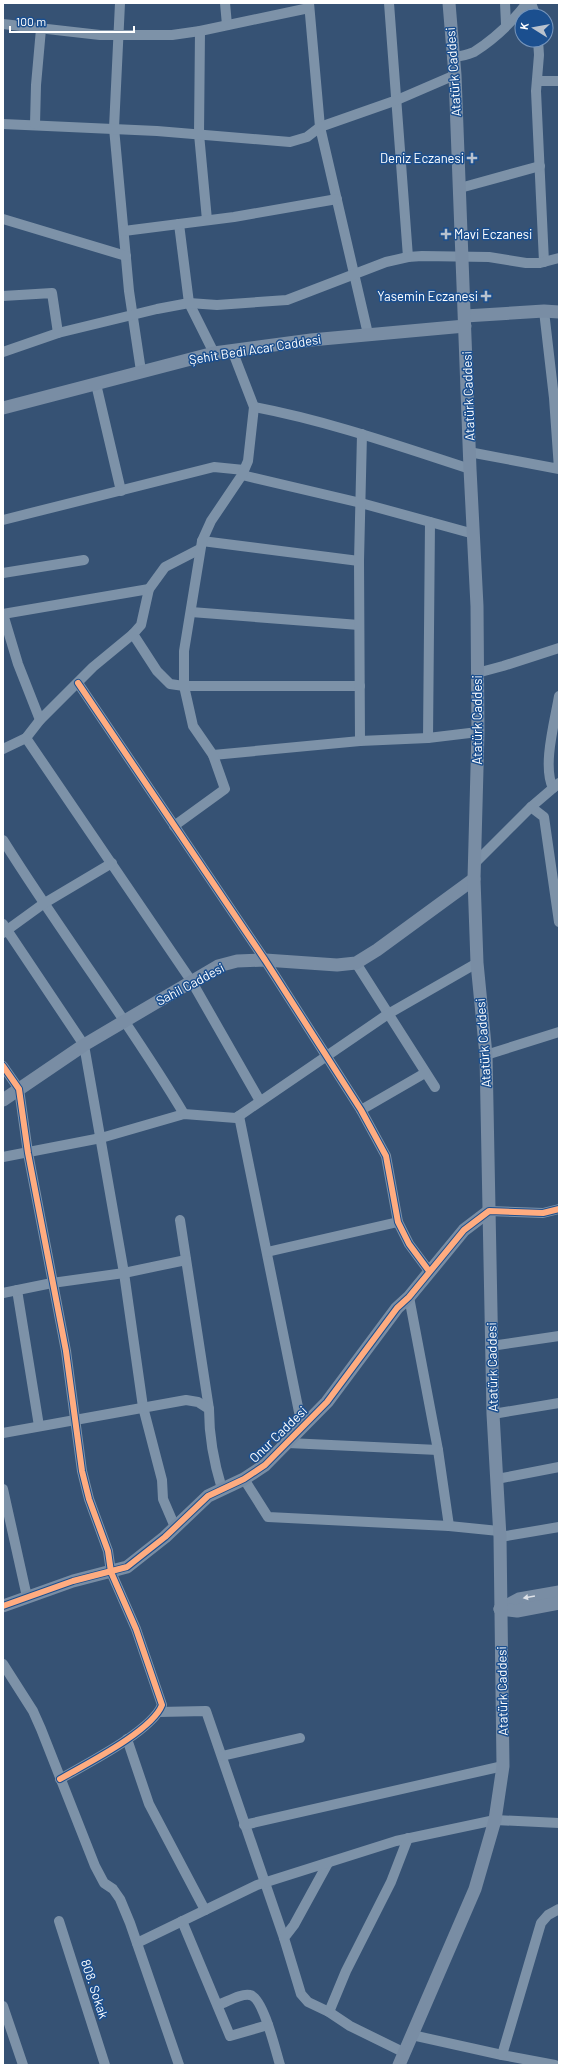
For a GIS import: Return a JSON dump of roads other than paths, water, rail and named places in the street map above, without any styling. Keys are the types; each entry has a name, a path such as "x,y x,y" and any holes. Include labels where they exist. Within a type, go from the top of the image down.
{"main road":[{"name":"Atatürk Caddesi","path":"399,2065 403,2052 412,2035 475,1889 495,1820 503,1766 499,1534 491,1346 486,1055 477,963 474,879 478,732 478,606 469,452 463,257 455,75 452,58 449,3"},
{"name":"Şehit Bedi Acar Caddesi","path":"3,408 214,353 297,341 368,334 544,311 559,312"},
{"name":"Sahil Caddesi","path":"3,1100 84,1045 218,966 237,961 265,960 337,965 356,963 377,950 474,879"},
{"name":"Onur Caddesi","path":"3,1606 73,1581 127,1567 175,1527 208,1496 244,1479 265,1465 327,1402 397,1308 409,1297 464,1230 488,1211"},
{"path":"500,1609 519,1599 559,1592"},
{"path":"500,1609 516,1611 559,1603"}],"street":[{"path":"120,3 114,128 132,315 141,371"},
{"path":"225,3 227,25"},
{"path":"389,3 408,257"},
{"path":"505,3 506,24"},
{"path":"452,58 472,52 489,40 518,14 527,3"},
{"path":"3,24 20,25 41,29 118,35 172,35 200,31 309,5 320,127 368,334"},
{"path":"35,124 36,85 41,29"},
{"path":"200,31 199,134 207,220"},
{"path":"538,48 537,81 544,262"},
{"path":"3,124 114,128 199,134 248,140 290,142 307,136 320,127 397,100 455,75"},
{"path":"537,81 559,81"},
{"path":"460,188 540,166"},
{"path":"124,231 207,220 337,199"},
{"path":"3,219 126,256"},
{"path":"179,224 189,303 214,353"},
{"path":"3,352 58,333 189,303 217,305 287,300 386,262 408,257 489,257 526,263 544,262 559,258"},
{"path":"3,296 26,293 52,294 58,333"},
{"path":"469,452 559,469 557,398 544,311"},
{"path":"174,826 225,789 213,755 193,726 184,686 184,651 201,545 211,521 243,473 248,462 254,407 232,350"},
{"path":"96,384 121,491"},
{"path":"254,407 289,413 362,434 470,470"},
{"path":"360,740 359,625 362,434"},
{"path":"3,520 214,467 226,466 243,473 474,534"},
{"path":"428,738 430,522"},
{"path":"3,749 26,738 40,720 93,667 133,634 141,625 149,589 166,567 201,545 360,561"},
{"path":"3,573 84,560"},
{"path":"40,720 18,664 3,614 149,589"},
{"path":"191,612 359,625"},
{"path":"133,634 157,671 170,684 184,686 360,686"},
{"path":"477,672 503,666 559,648"},
{"path":"78,683 265,960 325,1056 361,1110 386,1156 398,1222 409,1244 429,1271"},
{"path":"474,864 531,807 556,786 551,783 550,767 551,743 559,696"},
{"path":"213,755 360,740 428,738 478,732"},
{"path":"26,738 192,982 260,1101"},
{"path":"531,807 544,817 559,922"},
{"path":"3,840 43,904 125,1020 184,1114"},
{"path":"112,863 4,929 84,1045 102,1138 124,1273 143,1407 162,1480 163,1499 175,1527"},
{"path":"356,963 435,1087"},
{"path":"3,1157 102,1138 184,1114 236,1118 388,1014 477,963"},
{"path":"486,1055 559,1032"},
{"path":"3,1066 19,1089 28,1153 66,1351 82,1471 89,1499 108,1551 111,1572 136,1629 162,1705 159,1712 127,1740 60,1778"},
{"path":"361,1110 425,1072"},
{"path":"239,1116 299,1412 305,1423"},
{"path":"488,1211 543,1213 559,1209"},
{"path":"180,1220 209,1409 209,1427 215,1465 222,1489"},
{"path":"267,1252 398,1222"},
{"path":"3,1293 52,1283 124,1273 186,1260"},
{"path":"16,1290 39,1426"},
{"path":"409,1297 438,1450 449,1526"},
{"path":"491,1346 559,1336"},
{"path":"3,1433 186,1400 198,1402 209,1409"},
{"path":"493,1414 559,1403"},
{"path":"288,1443 438,1450"},
{"path":"497,1479 559,1467"},
{"path":"244,1479 268,1517 449,1526 499,1534 559,1527"},
{"path":"3,1489 27,1597"},
{"path":"3,1664 33,1711 95,1866 104,1883 113,1889 120,1898 179,2065"},
{"path":"159,1712 206,1711 284,1938 300,1994 308,2002 329,2012 350,2026 403,2052"},
{"path":"222,1756 300,1738"},
{"path":"127,1740 149,1804 205,1910"},
{"path":"244,1825 503,1766"},
{"path":"137,1943 264,1883 408,1838 495,1820 559,1823"},
{"path":"329,2012 346,1970 391,1882 408,1838"},
{"path":"284,1938 294,1924 328,1862"},
{"path":"502,2056 541,1923 548,1914 559,1909"},
{"name":"808. Sokak","path":"59,1921 105,2065"},
{"path":"182,1921 230,2036 268,2025"},
{"path":"218,2005 243,1996 251,1995 257,1999 268,2025 280,2065"},
{"path":"3,2006 22,2065"},
{"path":"412,2035 502,2056 555,2065"}],"place":[{"name":"Deniz Eczanesi","path":"472,158"},
{"name":"Mavi Eczanesi","path":"446,234"},
{"name":"Yasemin Eczanesi","path":"486,296"}]}
